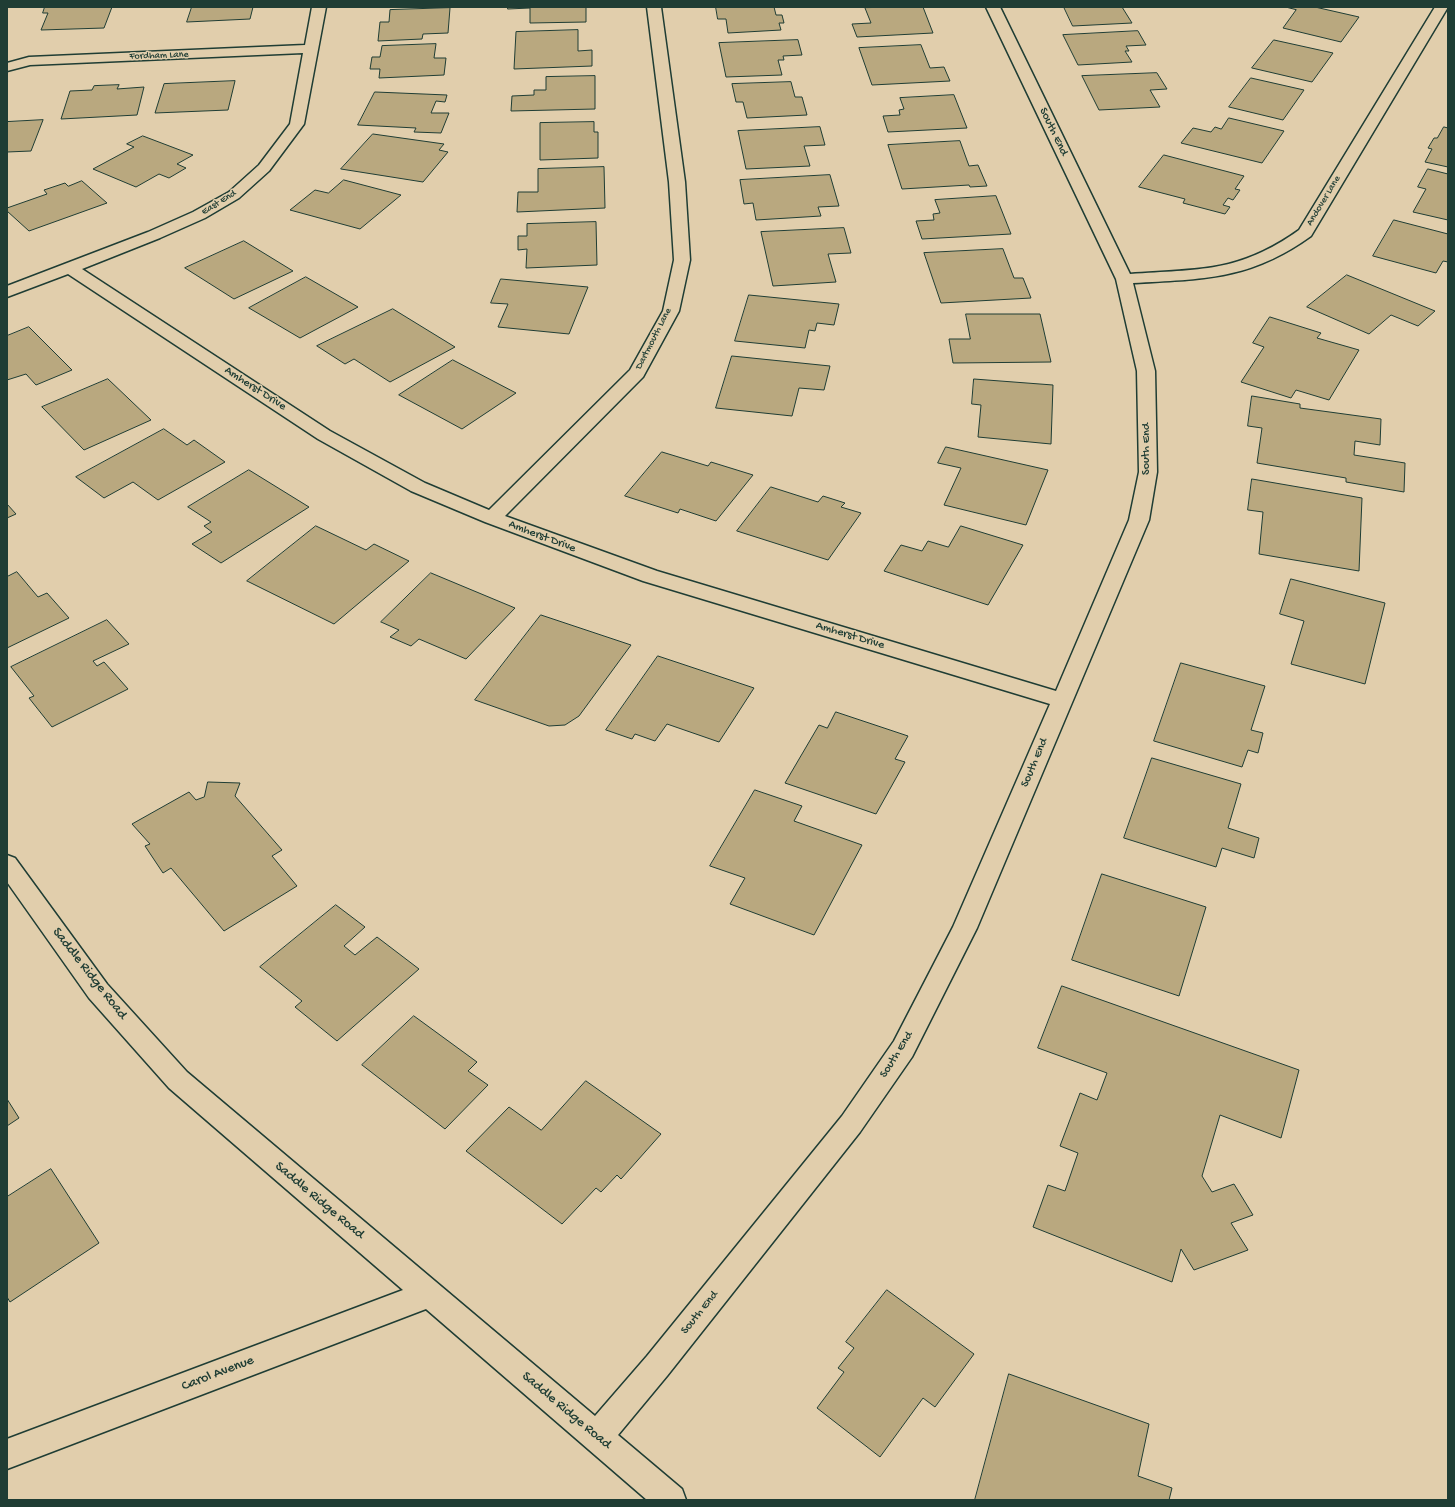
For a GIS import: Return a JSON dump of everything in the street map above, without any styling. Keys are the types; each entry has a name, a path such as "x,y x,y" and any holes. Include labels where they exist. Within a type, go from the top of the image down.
{"street":[{"name":"East End","path":"7,292 154,236 199,216 234,195 264,168 297,124 319,7"},
{"name":"Dartmouth Lane","path":"492,518 637,373 671,311 682,260 677,182 654,7"},
{"name":"South End","path":"597,1437 657,1366 851,1124 903,1049 964,928 1139,520 1148,472 1146,371 1124,279 994,7"},
{"name":"Andover Lane","path":"1124,279 1211,274 1247,264 1288,246 1305,233 1442,7"},
{"name":"Fordham Lane","path":"7,67 29,61 311,50"},
{"name":"Amherst Drive","path":"70,268 324,435 418,487 492,518 650,576 1061,700"},
{"name":"Saddle Ridge Road","path":"7,864 98,991 178,1080 671,1500"},
{"name":"Carol Avenue","path":"7,1454 429,1294"}],"building":[{"path":"45,7 112,7 104,28 41,30 48,13 43,13"},
{"path":"192,7 253,7 250,19 187,22"},
{"path":"508,7 586,7 586,22 530,23 530,8 508,9"},
{"path":"716,7 774,7 776,15 782,15 784,23 779,23 781,30 728,33 726,19 718,19"},
{"path":"923,7 933,33 857,37 852,24 871,23 865,8"},
{"path":"1064,7 1122,7 1132,23 1073,26"},
{"path":"1286,7 1315,7 1359,17 1341,42 1283,28 1296,10"},
{"path":"450,8 448,33 423,34 422,39 378,41 380,22 389,22 390,10"},
{"path":"578,30 578,51 592,50 592,66 514,69 516,32"},
{"path":"1138,31 1146,45 1126,46 1129,51 1125,51 1132,62 1078,65 1063,35"},
{"path":"798,40 802,55 783,56 784,60 778,60 782,75 726,77 719,43"},
{"path":"1274,40 1333,53 1312,82 1252,68"},
{"path":"436,44 434,58 446,58 444,75 379,78 380,69 370,69 372,57 380,57 382,46"},
{"path":"921,45 930,68 944,67 950,81 872,85 859,48"},
{"path":"1157,73 1167,89 1150,90 1160,107 1099,110 1082,76"},
{"path":"595,76 595,109 511,111 512,96 534,95 534,90 546,90 546,77"},
{"path":"1251,78 1304,90 1283,120 1229,107"},
{"path":"235,81 228,110 155,113 164,84"},
{"path":"791,82 795,97 802,97 807,115 747,118 743,102 736,102 732,84"},
{"path":"119,85 117,89 144,87 137,115 61,119 70,91 92,90 94,86"},
{"path":"375,92 447,95 445,102 436,101 431,113 449,113 441,133 414,132 416,128 358,125"},
{"path":"954,95 967,128 888,132 883,116 900,115 899,110 904,109 900,98"},
{"path":"1229,118 1284,131 1262,163 1181,143 1193,128 1211,132 1215,127 1221,129"},
{"path":"43,120 31,151 7,152 7,122"},
{"path":"594,122 594,132 598,132 598,158 540,160 540,123"},
{"path":"820,127 825,145 804,146 810,166 746,169 738,131"},
{"path":"1444,127 1448,128 1448,167 1425,162 1432,149 1428,148 1434,138 1437,138"},
{"path":"373,134 444,144 439,150 448,152 423,182 341,169"},
{"path":"143,136 193,155 177,164 186,168 169,178 159,174 136,187 93,169 134,147 127,144"},
{"path":"960,141 969,166 978,165 987,186 970,187 969,185 902,189 888,145"},
{"path":"1164,155 1244,176 1235,189 1240,190 1233,200 1228,198 1223,205 1230,207 1225,214 1183,203 1185,199 1139,187"},
{"path":"604,167 605,208 517,212 518,192 538,192 538,169"},
{"path":"1428,169 1448,174 1448,220 1413,212 1426,189 1418,187"},
{"path":"830,175 839,206 818,207 821,216 756,220 753,203 744,204 740,180"},
{"path":"344,180 401,195 360,229 290,210 315,190 328,193"},
{"path":"82,181 107,203 29,231 7,211 7,208 47,194 44,190 65,183 68,186"},
{"path":"996,196 1011,234 922,239 916,221 934,220 933,214 940,213 935,200"},
{"path":"1394,220 1448,234 1448,262 1443,261 1436,273 1373,256"},
{"path":"596,222 597,265 526,268 527,249 518,250 518,236 527,236 527,224"},
{"path":"844,228 851,253 828,254 836,282 773,286 761,232"},
{"path":"244,241 293,271 234,299 185,268"},
{"path":"1003,249 1014,278 1023,278 1031,298 941,303 924,253"},
{"path":"1347,275 1435,311 1418,326 1391,315 1369,334 1307,307"},
{"path":"306,277 358,307 300,338 249,308"},
{"path":"501,279 588,287 569,334 498,327 508,304 491,303"},
{"path":"749,295 839,304 834,325 817,323 815,331 809,330 805,348 735,341"},
{"path":"393,309 455,347 390,382 354,359 345,364 317,346"},
{"path":"966,314 1040,314 1051,362 953,363 949,339 970,339"},
{"path":"1270,317 1321,333 1317,338 1359,350 1329,400 1296,390 1291,398 1241,382 1264,347 1253,343"},
{"path":"29,327 72,370 36,385 26,374 7,380 7,336"},
{"path":"732,356 830,366 824,390 799,388 792,416 716,408"},
{"path":"453,360 516,393 462,429 399,395"},
{"path":"108,379 151,420 84,450 42,407"},
{"path":"974,379 1053,385 1051,444 978,437 981,405 972,404"},
{"path":"1252,396 1300,404 1300,408 1381,419 1380,445 1355,441 1354,455 1405,463 1404,492 1346,482 1346,478 1257,463 1262,428 1248,426"},
{"path":"164,429 187,445 194,440 225,462 158,500 133,482 104,498 76,477"},
{"path":"946,447 1048,470 1026,525 944,505 961,468 938,463"},
{"path":"662,452 708,466 711,462 753,475 716,521 680,509 678,513 625,496"},
{"path":"249,470 309,507 221,563 192,544 212,532 204,526 211,522 188,507"},
{"path":"1252,479 1362,498 1359,571 1259,554 1263,512 1248,510"},
{"path":"771,487 818,502 823,496 845,503 841,507 861,513 828,560 737,531"},
{"path":"7,504 16,514 7,518"},
{"path":"316,526 366,550 374,544 409,561 334,624 247,581"},
{"path":"961,526 1023,545 988,605 884,571 901,545 922,551 928,541 948,547"},
{"path":"17,572 38,597 47,593 69,618 7,648 7,577"},
{"path":"431,573 515,608 466,659 419,639 411,646 390,637 399,630 381,622"},
{"path":"1291,579 1385,603 1365,684 1291,664 1304,621 1280,614"},
{"path":"541,615 631,645 579,716 565,725 549,726 475,700"},
{"path":"107,620 129,644 93,661 97,666 104,662 128,689 52,727 29,698 34,696 11,667"},
{"path":"658,656 754,688 719,742 667,724 655,741 635,734 632,739 606,730"},
{"path":"1181,663 1265,686 1251,730 1263,733 1258,753 1248,750 1242,767 1154,741"},
{"path":"836,712 908,736 895,759 905,762 876,814 785,783 819,725 827,728"},
{"path":"1152,758 1241,784 1228,828 1259,838 1254,858 1222,848 1216,867 1124,838"},
{"path":"208,782 240,783 235,796 282,850 272,856 297,886 224,931 171,868 163,873 145,846 150,844 132,824 189,792 196,800 204,797"},
{"path":"755,790 802,806 794,821 862,845 814,935 730,904 745,878 710,866"},
{"path":"1102,874 1206,907 1179,996 1072,960"},
{"path":"336,905 365,927 344,946 355,955 377,937 419,969 337,1041 295,1007 302,1001 260,967"},
{"path":"1062,986 1299,1070 1281,1138 1220,1115 1202,1176 1212,1192 1234,1184 1253,1215 1231,1223 1248,1250 1194,1270 1181,1249 1172,1282 1033,1227 1048,1185 1065,1191 1078,1153 1060,1146 1080,1093 1097,1100 1107,1073 1038,1048"},
{"path":"414,1016 477,1062 468,1071 488,1085 445,1129 362,1065"},
{"path":"586,1081 661,1134 621,1179 617,1175 601,1192 596,1188 562,1224 466,1151 509,1107 541,1130"},
{"path":"7,1099 19,1118 7,1126"},
{"path":"51,1169 99,1243 10,1302 7,1297 7,1197"},
{"path":"887,1290 974,1354 935,1407 923,1398 880,1457 817,1408 844,1372 838,1368 854,1348 846,1342"},
{"path":"1009,1374 1149,1424 1138,1476 1172,1488 1169,1500 975,1500"}]}
